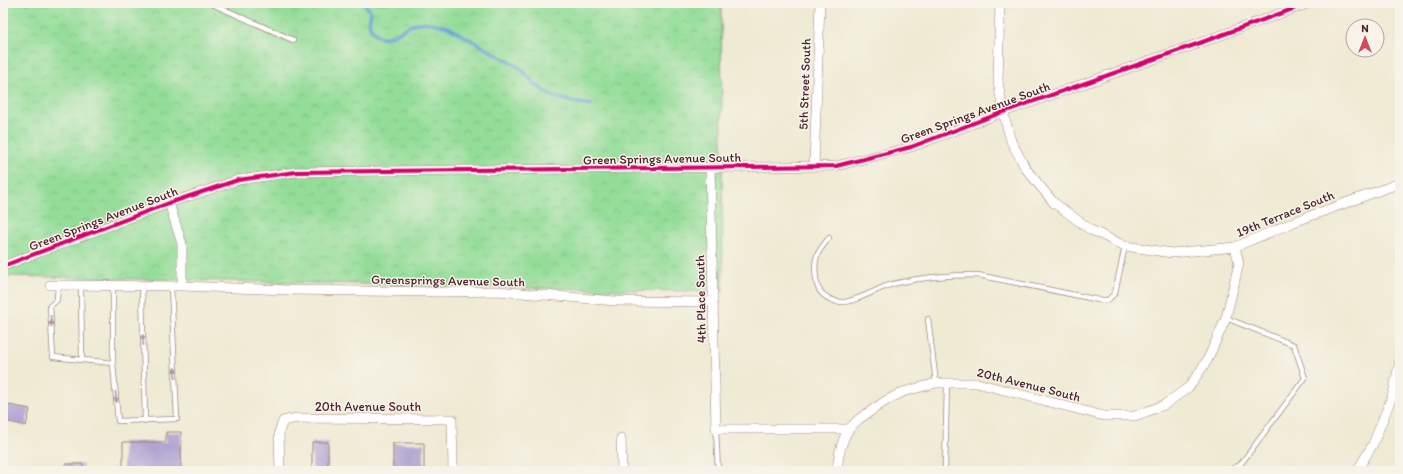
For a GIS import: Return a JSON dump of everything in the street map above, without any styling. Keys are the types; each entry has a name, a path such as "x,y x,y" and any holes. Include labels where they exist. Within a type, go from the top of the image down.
{"street":[{"name":"5th Street South","path":"814,166 820,3"},
{"name":"19th Terrace South","path":"1000,3 998,81 1003,112 1011,141 1026,169 1054,203 1091,230 1125,246 1172,253 1235,247 1294,222 1400,184"},
{"name":"Green Springs Avenue South","path":"3,266 169,203 238,180 296,172 710,168 843,164 912,147 1003,112 1309,3"},
{"name":"4th Place South","path":"710,168 716,429"},
{"path":"169,203 182,244 182,286"},
{"name":"20th Avenue South","path":"849,430 859,418 874,407 903,392 936,383 947,382 977,383 1104,416 1135,416 1164,405 1189,386 1207,361 1226,318 1239,263 1235,247"},
{"name":"Greensprings Avenue South","path":"54,285 182,286 288,290 441,292 498,291 615,301 713,302"},
{"path":"1357,471 1373,444 1393,394 1400,360"},
{"name":"20th Avenue South","path":"280,471 279,432 283,421 297,418 452,420 453,471"},
{"path":"716,429 849,430"},
{"path":"837,471 839,456 846,434 849,430"},
{"path":"621,438 622,471"}],"lane":[{"path":"210,3 293,40"},
{"path":"829,238 817,255 815,271 819,291 828,298 841,302 852,300 892,284 932,277 961,275 978,275 1099,300 1108,300 1115,293 1125,246"},
{"path":"54,285 56,300 50,306 53,357 113,363"},
{"path":"82,285 82,360"},
{"path":"113,286 113,363 118,421 177,420 171,286"},
{"path":"142,286 145,421"},
{"path":"1226,318 1294,345 1305,378 1240,465 1228,471"},
{"path":"928,319 936,383"},
{"path":"945,471 947,382"},
{"path":"716,429 718,471"}],"green space":[{"path":"3,3 721,3 723,292 3,276"}],"building":[{"path":"3,404 30,409 26,426 3,420"},
{"path":"166,432 181,432 181,471 123,471 123,442 166,442"},
{"path":"312,442 328,442 328,471 312,471"},
{"path":"393,443 424,443 424,470 393,469"},
{"path":"65,464 83,464 83,471 65,471"}],"waterway":[{"path":"364,3 371,13 369,20 370,27 378,36 388,37 421,22 448,27 519,67 537,86 552,96 591,105"}],"cycle path":[{"path":"3,266 169,203 238,180 296,172 836,166 911,147 1003,112 1309,3"}]}
